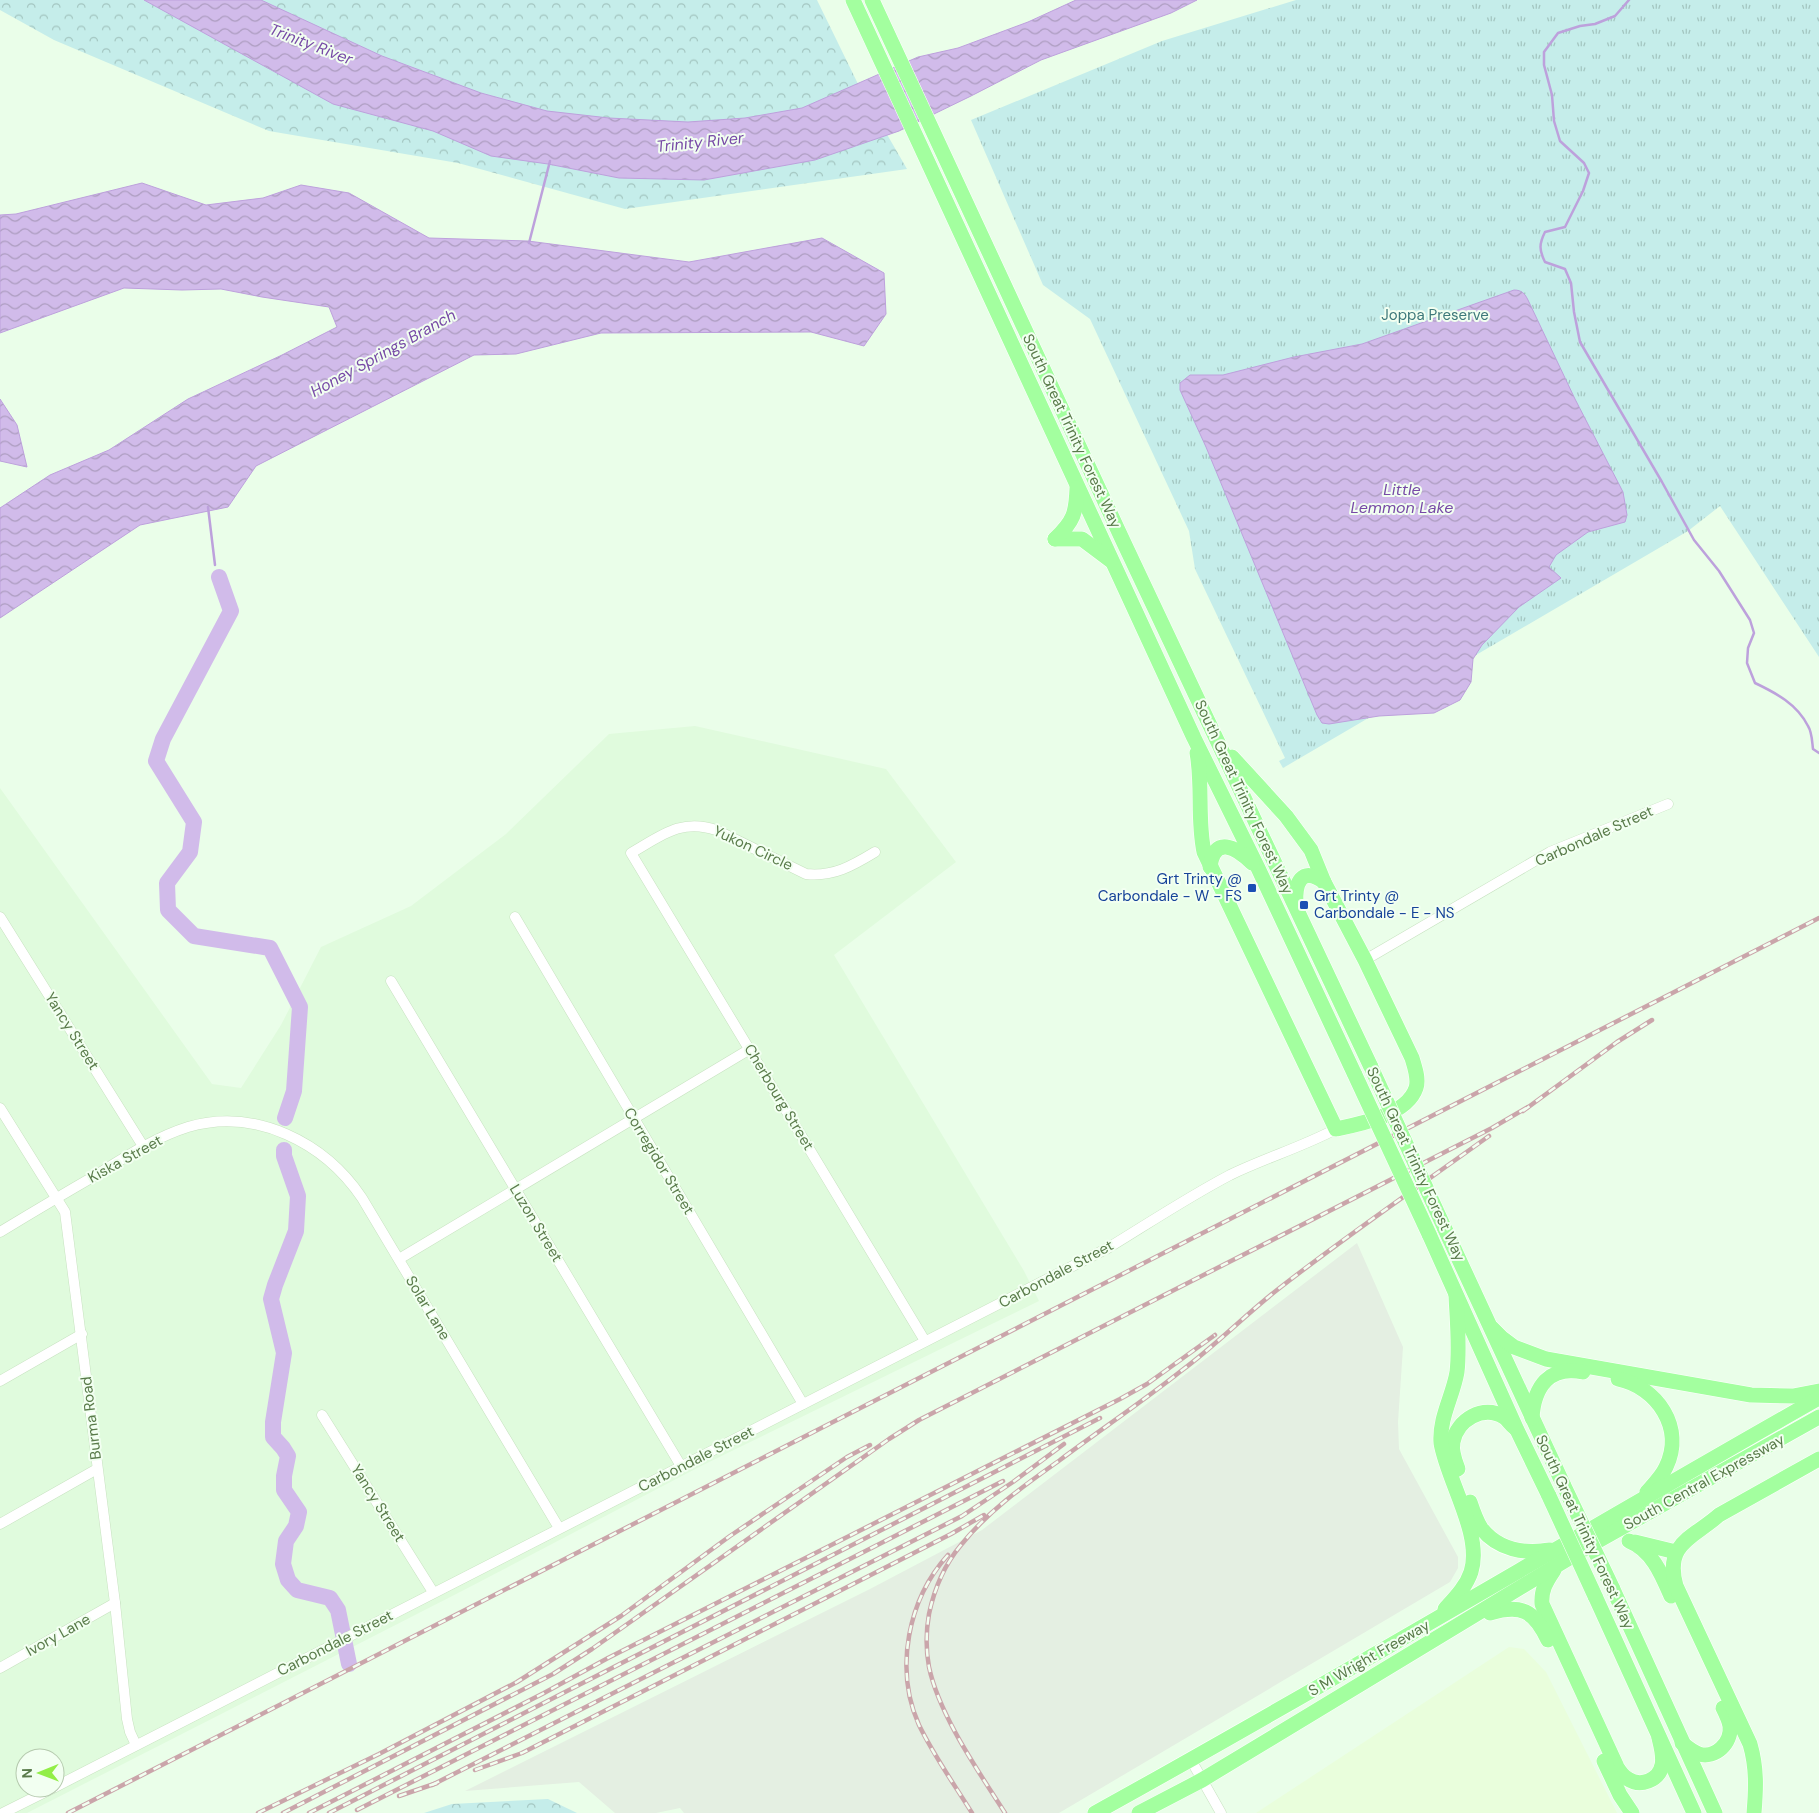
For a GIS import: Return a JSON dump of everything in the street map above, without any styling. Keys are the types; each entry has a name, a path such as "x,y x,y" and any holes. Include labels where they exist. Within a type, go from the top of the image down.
{"main road":[{"name":"South Great Trinity Forest Way","path":"853,0 1194,738 1258,868 1355,1074 1694,1813"},
{"name":"South Great Trinity Forest Way","path":"872,0 1138,574 1296,905 1715,1813"},
{"path":"1077,484 1076,506 1073,518 1056,538 1082,540 1112,562"},
{"path":"1094,523 1099,523 1107,529 1117,549 1138,574"},
{"path":"1194,738 1201,785 1202,841 1210,867 1336,1129 1363,1124 1399,1109 1411,1098 1416,1087 1416,1074 1412,1058 1365,960 1324,882 1311,850 1298,832 1218,741"},
{"path":"1210,867 1211,857 1215,850 1228,846 1243,853 1258,868"},
{"path":"1296,905 1297,884 1300,879 1308,876 1316,877 1324,882"},
{"path":"1434,1621 1464,1586 1471,1572 1474,1559 1472,1537 1442,1451 1440,1434 1457,1372 1459,1343 1456,1295"},
{"path":"1492,1328 1514,1346 1546,1358 1751,1395 1793,1396 1819,1391"},
{"path":"1532,1418 1533,1405 1542,1383 1549,1377 1567,1371 1578,1371 1630,1382 1646,1391 1658,1402 1666,1414 1670,1426 1671,1440 1666,1467 1658,1480 1641,1499"},
{"name":"South Central Expressway","path":"1641,1499 1819,1398"},
{"path":"1517,1430 1504,1417 1495,1414 1480,1413 1472,1416 1460,1426 1455,1435 1453,1444 1454,1459 1476,1519 1489,1536 1497,1542 1516,1550 1538,1552 1557,1549"},
{"name":"South Central Expressway","path":"1589,1546 1819,1417"},
{"path":"1665,1582 1664,1566 1672,1551 1690,1535 1707,1525 1718,1515 1819,1459"},
{"name":"S M Wright Freeway","path":"1095,1813 1434,1621 1641,1499"},
{"path":"1589,1546 1617,1541 1630,1541 1672,1551"},
{"path":"1630,1541 1645,1550 1656,1565 1728,1717 1731,1728 1726,1744 1715,1753 1699,1754 1682,1743"},
{"name":"S M Wright Freeway","path":"1139,1813 1202,1780 1589,1546"},
{"path":"1672,1551 1676,1586 1750,1744 1754,1757 1756,1782 1754,1813"},
{"path":"1556,1567 1546,1583 1542,1604 1617,1767 1629,1780 1645,1782 1652,1780 1658,1775 1663,1763 1659,1738"},
{"path":"1471,1618 1508,1608 1528,1613 1536,1620 1543,1629 1620,1795 1632,1813"}],"street":[{"name":"Carbondale Street","path":"1365,960 1550,852 1668,804"},
{"name":"Yukon Circle","path":"631,853 672,830 689,825 704,826 716,830 806,874 834,873 854,865 875,852"},
{"name":"Cherbourg Street","path":"631,853 925,1341"},
{"name":"Yancy Street","path":"0,917 143,1146"},
{"name":"Corregidor Street","path":"515,918 803,1404"},
{"name":"Luzon Street","path":"391,981 681,1466"},
{"path":"399,1259 750,1049"},
{"name":"Burma Road","path":"0,1108 66,1212 115,1603 127,1719 136,1745"},
{"name":"Kiska Street","path":"0,1232 143,1146 188,1127 202,1124 241,1123 261,1126"},
{"name":"Solar Lane","path":"261,1126 282,1132 305,1143 330,1160 351,1182 559,1528"},
{"name":"Carbondale Street","path":"65,1781 1108,1248 1231,1175 1272,1156 1312,1142 1336,1129"},
{"path":"0,1382 82,1334"},
{"name":"Yancy Street","path":"322,1415 433,1592"},
{"path":"0,1524 97,1469"},
{"name":"Ivory Lane","path":"0,1668 115,1603"},
{"path":"1191,1760 1221,1813"},
{"name":"Carbondale Street","path":"3,1813 32,1798"}],"shaded area":[{"path":"695,726 886,769 956,862 834,955 1024,1271 1039,1301 701,1466 462,1591 65,1794 65,1748 15,1748 15,1798 56,1798 27,1813 0,1813 0,788 212,1084 241,1088 281,1025 321,947 411,906 506,834 609,734"},
{"path":"1357,1243 1403,1347 1398,1422 1399,1449 1458,1557 1458,1568 1450,1582 1059,1813 684,1813 680,1808 656,1813 615,1813 579,1782 465,1791 870,1589 982,1530"},
{"path":"1509,1647 1524,1649 1546,1672 1617,1813 1256,1813"}],"green space":[{"path":"0,0 817,0 859,86 907,169 625,209 458,163 269,131 54,40 0,10"},
{"name":"Joppa Preserve","path":"1296,0 1819,0 1819,657 1720,506 1688,531 1283,768 1279,761 1285,758 1195,569 1189,531 1090,319 1043,285 971,120 1162,41"},
{"path":"548,1799 577,1813 424,1813 452,1804"}],"water":[{"name":"Trinity River","path":"144,0 261,0 382,56 481,93 547,111 609,118 688,122 745,118 802,108 918,57 958,48 1028,22 1076,0 1197,0 1171,13 1041,60 899,131 815,160 704,180 619,178 548,164 491,156 433,131 333,104"},
{"path":"142,183 206,205 263,198 301,185 349,193 429,238 528,241 689,262 822,238 884,273 886,314 864,346 811,332 601,333 516,354 474,355 256,466 228,507 140,525 0,618 0,508 50,475 109,450 188,399 337,327 329,307 221,289 124,288 0,333 0,215 16,214"},
{"name":"Little Lemmon Lake","path":"1514,290 1521,292 1527,298 1575,399 1623,492 1627,515 1625,522 1588,532 1556,555 1549,567 1561,578 1519,607 1482,645 1473,659 1471,682 1460,700 1434,713 1379,716 1329,724 1322,723 1317,715 1206,447 1180,390 1180,383 1190,375 1223,375 1294,357 1362,344"},
{"path":"0,399 17,425 27,467 0,461"}],"waterway":[{"path":"1629,0 1615,16 1595,24 1580,26 1558,33 1544,52 1544,65 1552,95 1554,121 1560,141 1584,163 1589,173 1583,191 1565,227 1545,232 1540,247 1545,262 1565,269 1571,283 1580,342 1694,540 1719,571 1750,620 1754,633 1748,648 1747,663 1755,683 1778,695 1798,711 1809,728 1813,749 1819,753"},
{"name":"Honey Springs Branch","path":"529,243 550,161"},
{"name":"Honey Springs Branch","path":"208,507 215,565"},
{"name":"Honey Springs Branch","path":"219,577 231,611 163,739 156,761 194,822 190,852 167,883 168,910 194,936 270,948 300,1007 294,1091 285,1118"},
{"name":"Honey Springs Branch","path":"284,1150 284,1156 298,1196 296,1231 271,1299 284,1353 273,1422 273,1437 288,1456 284,1476 284,1490 299,1512 296,1526 286,1541 283,1564 288,1580 297,1590 330,1598 338,1610 349,1664"}],"railway":[{"path":"68,1813 1819,918"},
{"path":"1523,1111 1617,1042 1652,1020"},
{"path":"283,1813 553,1674 592,1649 889,1439 919,1420 1492,1128 1528,1107"},
{"path":"1005,1813 961,1743 941,1704 929,1667 927,1654 929,1614 941,1578 955,1552 995,1509 1194,1361 1303,1270 1489,1136"},
{"path":"309,1813 544,1693 608,1658 1120,1399 1147,1384 1215,1335"},
{"path":"329,1813 1100,1418"},
{"path":"432,1785 962,1516 1013,1482 1064,1444"},
{"path":"258,1813 379,1754 517,1682 621,1616 730,1536 847,1457 870,1445"},
{"path":"357,1810 1003,1481"},
{"path":"475,1770 522,1753 951,1534 984,1515"},
{"path":"948,1555 934,1573 923,1592 915,1613 909,1636 907,1681 911,1703 919,1725 972,1813"},
{"path":"399,1796 437,1783"}],"place":[{"name":"Grt Trinty @ Carbondale - W - FS","path":"1252,888"},
{"name":"Grt Trinty @ Carbondale - E - NS","path":"1304,905"}]}
